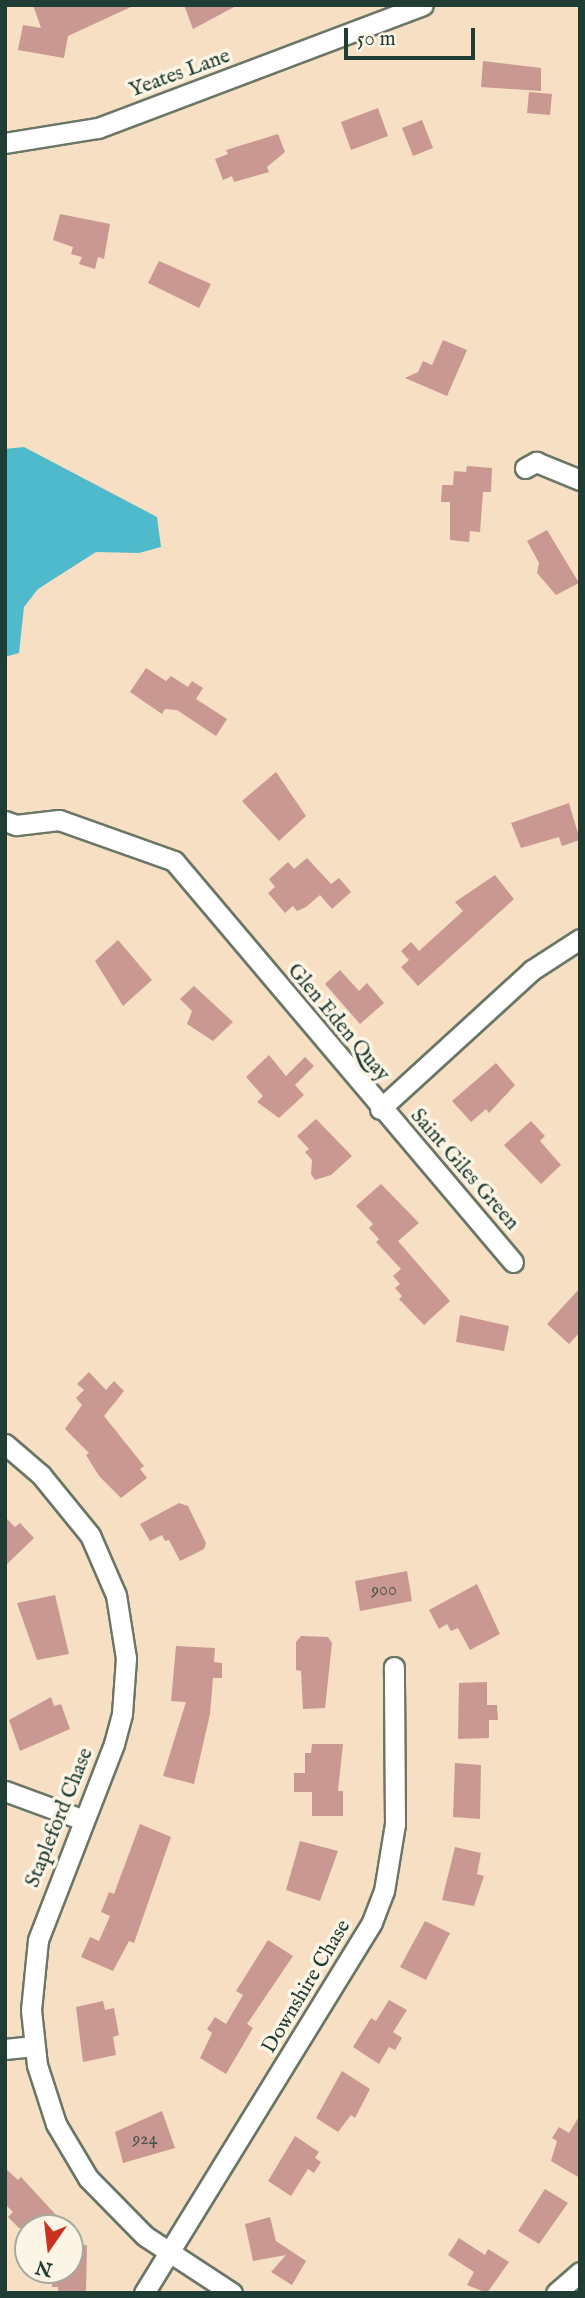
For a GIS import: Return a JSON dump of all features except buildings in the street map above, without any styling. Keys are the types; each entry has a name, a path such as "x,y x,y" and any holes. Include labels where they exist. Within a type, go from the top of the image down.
{"street":[{"name":"Yeates Lane","path":"5,143 98,128 423,5"},
{"path":"525,468 536,462 580,480"},
{"name":"Glen Eden Quay","path":"5,821 24,825 59,820 174,861 380,1109 532,971 580,939"},
{"name":"Saint Giles Green","path":"380,1109 513,1262"},
{"name":"Stapleford Chase","path":"5,1444 41,1475 90,1535 108,1574 123,1626 122,1714 38,1940 31,2010 34,2046 46,2099 72,2155 114,2209 169,2253 232,2293"},
{"name":"Downshire Chase","path":"144,2293 372,1922 389,1869 395,1824 394,1667"},
{"path":"5,1791 84,1820"},
{"path":"5,2049 34,2046"},
{"path":"564,2291 580,2272"}],"water":[{"path":"24,447 157,517 161,547 139,553 96,552 38,589 24,607 19,653 5,657 5,449"}]}
